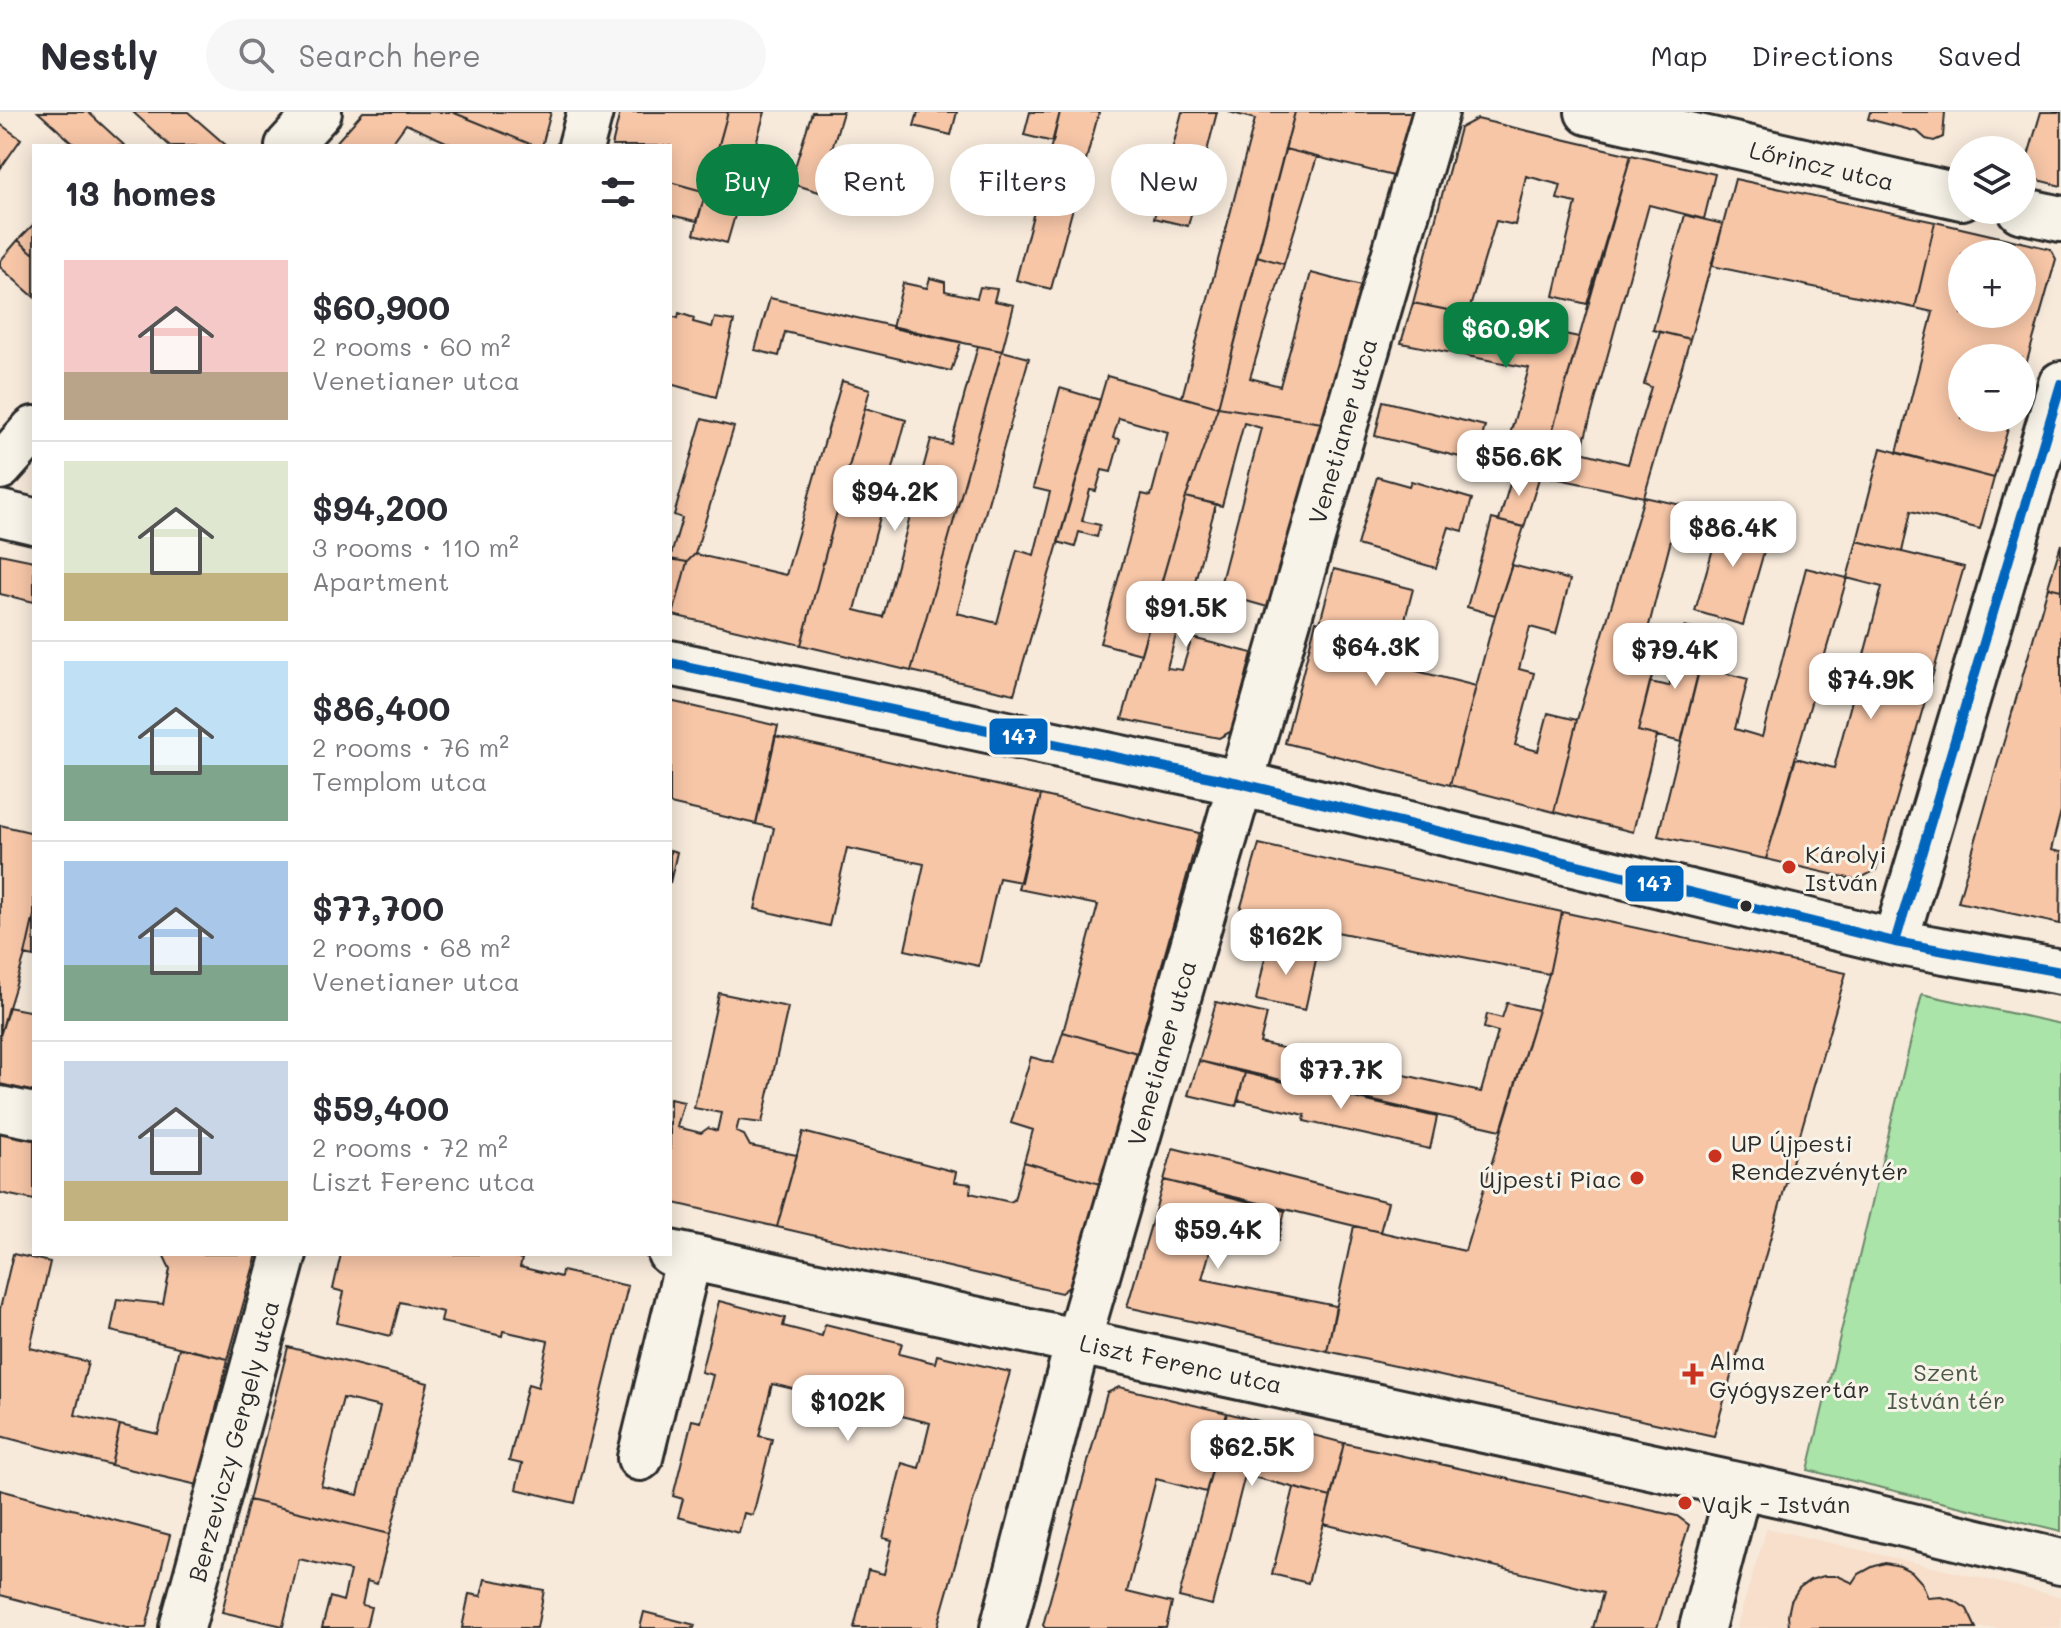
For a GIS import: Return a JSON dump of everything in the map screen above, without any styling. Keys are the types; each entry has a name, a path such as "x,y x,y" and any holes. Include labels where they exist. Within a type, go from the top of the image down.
{"street":[{"path":"290,144 319,112"},
{"path":"582,144 590,112"},
{"name":"Venetianer utca","path":"1003,1628 1078,1341 1436,112"},
{"name":"Lőrincz utca","path":"1588,112 1948,194"},
{"path":"2036,214 2061,219"},
{"path":"1895,942 2061,384"},
{"path":"0,467 32,431"},
{"path":"0,513 32,521"},
{"path":"672,663 1239,783 1895,942 2061,972"},
{"path":"0,1109 32,1116"},
{"path":"640,1458 679,1255"},
{"name":"Liszt Ferenc utca","path":"679,1255 1739,1486 2061,1562"},
{"name":"Berzeviczy Gergely utca","path":"182,1628 283,1256"},
{"path":"1702,1628 1739,1486"}],"shaded area":[{"path":"1767,1528 2061,1597 2061,1628 1736,1628"}],"green space":[{"name":"Szent István tér","path":"1922,994 2061,1024 2061,1531 1808,1470"}],"building":[{"path":"38,112 88,112 123,144 74,144"},
{"path":"133,112 188,112 225,144 168,144"},
{"path":"363,112 452,112 530,144 451,144 406,124 391,144 335,144"},
{"path":"452,112 551,112 543,144 530,144"},
{"path":"620,112 728,112 719,144 696,144 696,189 672,183 672,144 612,144"},
{"path":"728,112 765,112 756,144 719,144"},
{"path":"812,112 843,112 833,144 815,144 815,191 799,186 799,154"},
{"path":"918,112 957,112 951,135 914,126"},
{"path":"1030,112 1060,112 1053,142 1024,135"},
{"path":"1060,112 1099,112 1090,144 1052,144"},
{"path":"1182,112 1217,112 1209,144 1174,144"},
{"path":"1229,112 1295,112 1218,407 1182,397 1255,119"},
{"path":"1295,112 1414,112 1393,176 1285,149"},
{"path":"1870,112 1945,112 1943,137 1934,141 1926,139 1918,132 1868,119"},
{"path":"2041,112 2061,112 2061,186 2036,180 2034,136"},
{"path":"1477,119 1631,155 1587,304 1554,296 1576,203 1557,199 1561,185 1526,176 1515,225 1496,221 1468,314 1413,303 1460,128"},
{"path":"0,124 21,139 0,169"},
{"path":"1285,149 1317,157 1284,264 1257,256"},
{"path":"1631,155 1715,174 1704,219 1649,205 1581,452 1628,464 1651,387 1644,384 1660,332 1690,339 1644,497 1540,475"},
{"path":"1735,179 1935,222 1915,308 1712,266"},
{"path":"672,183 696,189 696,216 699,216 697,221 672,215"},
{"path":"1685,215 1723,224 1690,339 1653,330"},
{"path":"699,216 735,216 727,243 694,234"},
{"path":"1033,216 1071,216 1051,289 1016,280"},
{"path":"1155,216 1191,216 1188,226"},
{"path":"1935,222 2012,240 1948,240 1948,328 2036,328 2036,246 2051,249 2056,259 2032,344 1948,344 1948,432 2007,432 1994,478 1897,453 1933,312 1915,308"},
{"path":"32,226 32,252 18,240"},
{"path":"18,240 32,252 32,295 0,267 0,261"},
{"path":"1257,256 1284,264 1250,378 1280,386 1311,273 1361,286 1322,423 1218,407"},
{"path":"930,278 945,282 945,291 977,298 980,287 997,289 994,301 1014,305 1002,351 892,328 903,283 927,288"},
{"path":"770,298 961,342 951,371 785,332 779,356 755,350"},
{"path":"1413,303 1579,337 1540,475 1501,466 1529,368 1401,343"},
{"path":"679,313 694,318 693,322 712,327 715,318 734,321 716,397 672,385 672,316 678,318"},
{"path":"978,346 1002,351 911,671 801,645 865,408 906,420 855,610 883,617 931,439 951,444"},
{"path":"1002,351 1029,358 957,613 997,623 1017,550 1034,555 1050,492 1033,488 1060,388 1100,400 1014,694 911,671"},
{"path":"1107,376 1218,407 1186,497 1141,654 1100,643 1142,494 1151,496 1168,432 1119,418 1113,438 1120,439 1111,472 1102,470 1096,491 1090,490 1082,521 1100,525 1097,537 1079,532 1075,547 1058,542"},
{"path":"842,381 870,389 801,645 673,615 687,562 695,554 786,575"},
{"path":"1383,401 1485,426 1476,461 1375,436"},
{"path":"1218,407 1322,423 1271,608 1218,593 1261,428 1244,423 1222,506 1186,497"},
{"path":"702,419 734,427 695,554 687,562 672,559 682,518 674,515"},
{"path":"1881,448 1994,478 1980,529 1911,511 1902,552 1857,541"},
{"path":"1514,470 1540,475 1524,527 1499,521"},
{"path":"1377,477 1409,486 1411,481 1472,499 1463,531 1449,527 1436,568 1357,545"},
{"path":"1186,497 1216,504 1186,614 1182,613 1167,668 1182,670 1192,638 1252,653 1232,731 1219,738 1122,719"},
{"path":"1644,497 1723,514 1713,547 1672,536 1637,672 1652,676 1638,731 1657,736 1633,832 1554,812 1577,720"},
{"path":"1723,514 1772,524 1743,625 1695,611"},
{"path":"1492,519 1524,527 1495,615 1467,607"},
{"path":"1857,541 1964,567 1876,870 1857,880 1766,859 1796,758 1834,768 1882,587 1847,578"},
{"path":"2061,544 2061,590 2048,587"},
{"path":"0,554 32,561 32,602 0,594"},
{"path":"672,559 687,562 672,615"},
{"path":"1512,565 1570,580 1556,634 1530,627 1519,669 1534,673 1515,745 1538,751 1548,713 1577,720 1554,812 1450,785 1495,615"},
{"path":"1806,568 1847,578 1766,859 1658,836 1700,667 1748,679 1735,729 1762,737"},
{"path":"1334,569 1413,589 1393,665 1476,686 1450,785 1285,743 1316,621 1320,622"},
{"path":"2048,587 2061,590 2061,811 2051,850 2061,852 2060,924 1958,902"},
{"path":"1684,627 1708,633 1681,742 1638,731 1650,682 1669,686"},
{"path":"672,701 778,726 756,824 672,804"},
{"path":"775,736 1041,795 1021,882 999,878 979,966 905,950 924,864 847,848 829,926 755,909 774,828 756,824"},
{"path":"1041,795 1199,833 1137,1053 1063,1032 1098,905 1018,889"},
{"path":"0,825 32,833 32,924 0,1036"},
{"path":"1259,844 1562,912 1549,974 1301,925 1296,951 1232,938"},
{"path":"672,851 677,852 672,874"},
{"name":"Újpesti Piac","path":"1562,912 1846,973 1714,1436 1327,1351 1354,1226 1465,1251 1549,974"},
{"path":"32,924 32,957 25,955"},
{"path":"1268,944 1317,955 1305,1010 1256,1000"},
{"path":"719,993 788,1007 762,1123 739,1120 736,1132 744,1135 750,1146 797,1155 777,1227 672,1202 672,1099 684,1102 677,1127 701,1133 708,1128 717,1131 721,1113 694,1108"},
{"path":"1216,1002 1267,1014 1260,1043 1481,1092 1498,1032 1484,1028 1487,1014 1502,1018 1507,1003 1538,1010 1501,1130 1199,1061"},
{"path":"8,1007 32,1012 32,1092 0,1084 0,1036"},
{"path":"1063,1032 1137,1053 1100,1184 1024,1162 1033,1130 1011,1123 1031,1057 1053,1063"},
{"path":"1199,1061 1245,1073 1236,1106 1188,1095"},
{"path":"1245,1073 1437,1117 1430,1149 1304,1121 1305,1115 1238,1100"},
{"path":"0,1126 32,1133 32,1200 0,1193"},
{"path":"803,1132 956,1172 954,1182 971,1184 970,1193 1010,1202 1014,1200 1024,1162 1100,1184 1070,1286 1061,1293 777,1227"},
{"path":"1173,1148 1388,1202 1380,1232 1164,1180"},
{"path":"1164,1180 1285,1211 1278,1241 1217,1227 1202,1279 1336,1306 1327,1351 1127,1307"},
{"path":"13,1254 50,1262 30,1348 88,1362 75,1415 120,1425 111,1465 0,1436 0,1309"},
{"path":"164,1256 256,1256 228,1359 111,1331 117,1299 163,1304 170,1269"},
{"path":"341,1256 510,1256 522,1259 520,1267 561,1277 562,1271 628,1286 575,1503 516,1489 522,1464 509,1461 528,1384 538,1387 548,1341 503,1331 502,1336 441,1322 443,1312 400,1302 391,1336 337,1323 344,1292 333,1289"},
{"path":"719,1301 785,1318 783,1326 822,1336 825,1324 902,1343 899,1354 935,1363 937,1355 1010,1372 937,1628 854,1628 868,1570 884,1574 892,1540 883,1538 902,1463 919,1468 930,1423 882,1411 879,1420 812,1404 815,1394 772,1384 759,1436 772,1439 753,1515 744,1513 739,1533 678,1517 683,1499 673,1496 692,1420 701,1422 713,1375 701,1372"},
{"path":"288,1347 428,1383 390,1534 249,1500","holes":["343,1398 380,1407 358,1495 321,1486"]},
{"path":"179,1348 228,1359 198,1485 111,1465 120,1425 158,1434"},
{"path":"1119,1387 1227,1413 1206,1492 1156,1479 1127,1592 1172,1603 1166,1628 1045,1628 1043,1625 1107,1393"},
{"path":"1227,1413 1344,1443 1331,1497 1245,1475 1212,1605 1179,1597"},
{"path":"1344,1443 1677,1516 1689,1525 1657,1628 1593,1628 1603,1593 1324,1524"},
{"path":"1294,1488 1331,1497 1308,1583 1272,1574"},
{"path":"0,1490 170,1535 146,1628 127,1628 0,1595"},
{"path":"249,1500 390,1534 377,1584 367,1581 362,1605 371,1607 366,1628 322,1628 330,1597 343,1601 350,1571 299,1559 283,1626 222,1612"},
{"path":"1885,1563 1912,1572 1922,1583 1928,1598 1941,1597 1967,1609 1976,1628 1783,1628 1789,1626 1791,1601 1799,1588 1810,1580 1838,1576 1853,1583 1859,1574"},
{"path":"485,1579 544,1590 537,1628 462,1628 469,1594 481,1596"},
{"path":"644,1612 695,1625 694,1628 640,1628"}],"transit line":[{"name":"147","path":"1895,942 2061,384"},
{"name":"147","path":"672,663 1239,783 1895,942 2061,972"}],"place":[{"name":"Károlyi István","path":"1789,867"},
{"name":"UP Újpesti Rendezvénytér","path":"1715,1156"},
{"name":"Újpesti Piac","path":"1637,1178"},
{"name":"Alma Gyógyszertár","path":"1693,1374"},
{"name":"Vajk - István","path":"1685,1503"}]}
